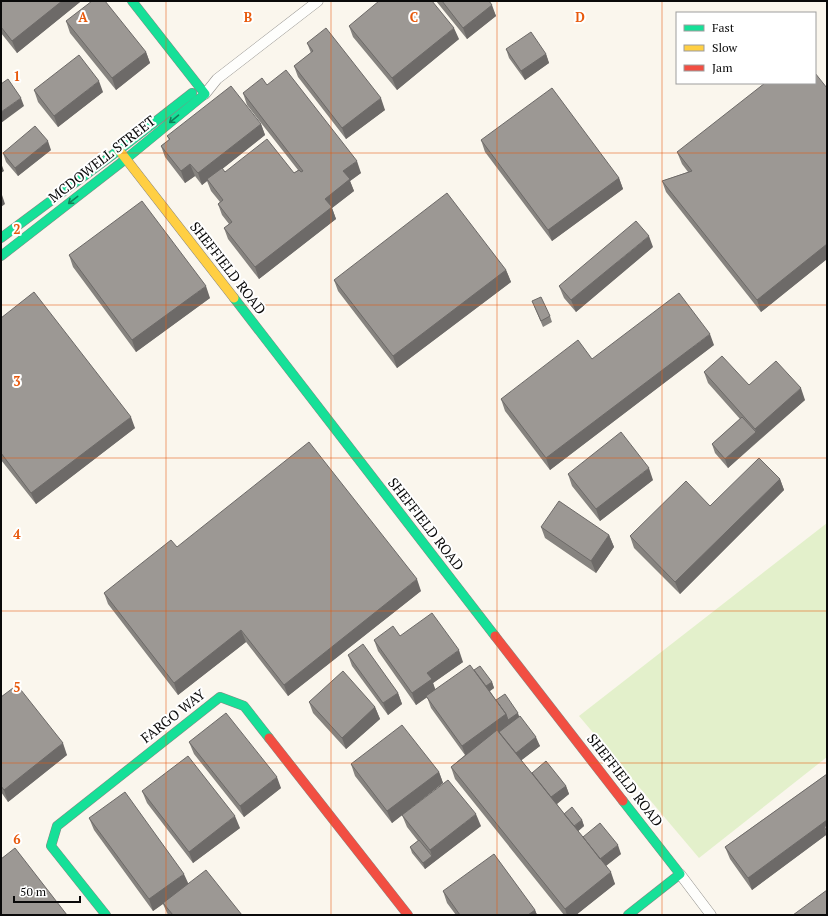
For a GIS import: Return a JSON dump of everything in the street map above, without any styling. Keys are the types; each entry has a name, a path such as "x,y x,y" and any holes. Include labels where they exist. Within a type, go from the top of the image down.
{"street":[{"path":"132,1 202,91"},
{"name":"MCDOWELL STREET","path":"1,256 126,159 202,91 318,1"},
{"name":"MCDOWELL STREET","path":"1,238 119,150 202,91"},
{"name":"SHEFFIELD ROAD","path":"119,150 711,915"},
{"name":"FARGO WAY","path":"106,915 51,846 57,826 220,697 244,706 408,915"},
{"path":"628,915 680,874"}],"green space":[{"path":"827,523 827,757 699,858 579,716"}],"building":[{"path":"1,1 62,1 12,41 1,27"},
{"path":"92,1 105,1 146,52 112,78 66,21"},
{"path":"379,1 432,1 454,28 392,78 349,26"},
{"path":"442,1 489,1 492,5 463,28"},
{"path":"326,28 381,98 342,128 294,66 313,51 307,43"},
{"path":"531,32 546,54 521,71 506,49"},
{"path":"79,55 99,81 54,116 34,90"},
{"path":"286,70 357,161 343,171 350,179 325,199 332,207 255,267 224,228 232,222 218,204 223,200 207,179 222,168 225,172 267,139 294,173 299,170 301,172 303,171 243,93 262,78 267,85"},
{"path":"816,74 827,88 827,244 757,300 662,181 692,171 677,152 764,84 816,84"},
{"path":"8,79 21,98 1,112 1,84"},
{"path":"231,86 261,124 198,173 190,164 181,171 161,146 170,139 167,136"},
{"path":"552,88 619,178 548,230 481,140"},
{"path":"35,126 48,141 15,168 3,153"},
{"path":"447,193 506,270 393,356 334,280"},
{"path":"142,201 206,286 132,340 69,255"},
{"path":"636,221 649,236 571,300 559,286"},
{"path":"34,292 131,417 31,493 1,453 1,318"},
{"path":"679,293 710,334 546,458 501,399 578,340 592,359"},
{"path":"541,297 550,316 541,321 532,301"},
{"path":"722,356 749,385 776,361 801,388 755,429 704,372"},
{"path":"742,417 756,432 725,459 712,444"},
{"path":"621,432 649,468 596,509 568,474"},
{"path":"309,442 417,579 284,685 241,630 174,683 104,593 171,540 177,547"},
{"path":"759,458 780,479 675,582 630,536 686,481 710,506"},
{"path":"559,501 609,535 591,561 541,527"},
{"path":"432,613 459,650 427,673 432,679 412,693 374,640 393,626 400,636"},
{"path":"363,644 398,693 383,703 348,655"},
{"path":"470,665 506,714 462,746 426,696"},
{"path":"480,666 492,682 486,686 474,670"},
{"path":"343,671 375,707 342,738 309,702"},
{"path":"17,685 63,743 4,790 1,786 1,697"},
{"path":"505,694 518,713 508,720 506,714 496,700"},
{"path":"226,713 277,777 240,806 189,742"},
{"path":"520,716 536,737 516,753 499,732"},
{"path":"402,725 439,772 387,811 351,764"},
{"path":"497,730 611,872 565,909 451,767"},
{"path":"188,756 235,816 189,852 142,791"},
{"path":"546,761 566,786 551,797 532,773"},
{"path":"827,774 827,820 748,878 725,847"},
{"path":"448,780 476,814 430,850 402,815"},
{"path":"125,792 184,874 149,899 89,818"},
{"path":"572,807 582,820 574,826 564,814"},
{"path":"600,823 618,845 600,859 583,837"},
{"path":"419,840 432,856 423,863 410,847"},
{"path":"15,848 67,915 1,915 1,859"},
{"path":"494,854 535,910 528,915 460,915 443,891"},
{"path":"206,870 242,915 173,915 163,903"},
{"path":"827,890 827,915 793,915"}],"traffic: fast":[{"path":"1,256 127,158 205,94 132,1"},
{"path":"1,238 119,150 192,93"},
{"path":"234,298 495,636"},
{"path":"106,915 51,846 57,826 220,697 244,706 269,738"},
{"path":"623,801 680,874 628,915"}],"traffic: slow":[{"path":"119,150 234,298"}],"traffic: jam":[{"path":"495,636 623,801"},
{"path":"269,738 408,915"}]}
